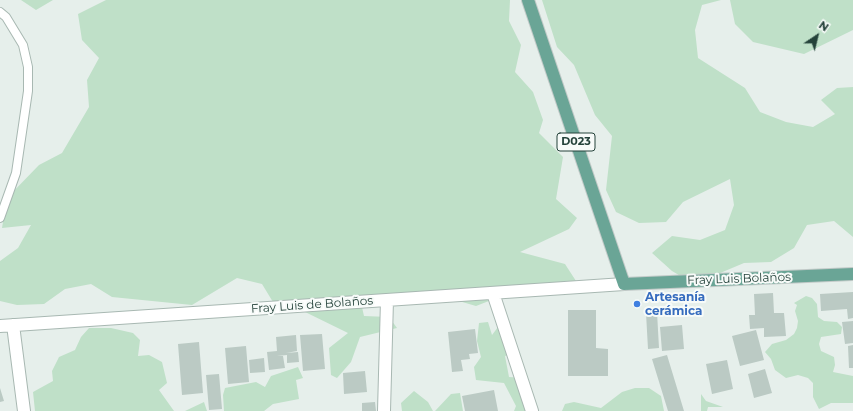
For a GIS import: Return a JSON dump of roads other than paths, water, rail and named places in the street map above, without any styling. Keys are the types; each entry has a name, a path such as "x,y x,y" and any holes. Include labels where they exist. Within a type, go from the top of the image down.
{"main road":[{"name":"D023","path":"528,0 624,284"},
{"name":"Fray Luis Bolaños","path":"624,284 853,274"}],"street":[{"name":"Fray Luis de Bolaños","path":"0,326 624,284"},
{"path":"493,293 532,411"},
{"path":"384,411 387,300"},
{"path":"13,325 24,411"}],"lane":[{"path":"0,12 6,18 23,45 28,67 28,85 16,173 0,218"}],"place":[{"name":"Artesanía cerámica","path":"637,304"}]}
